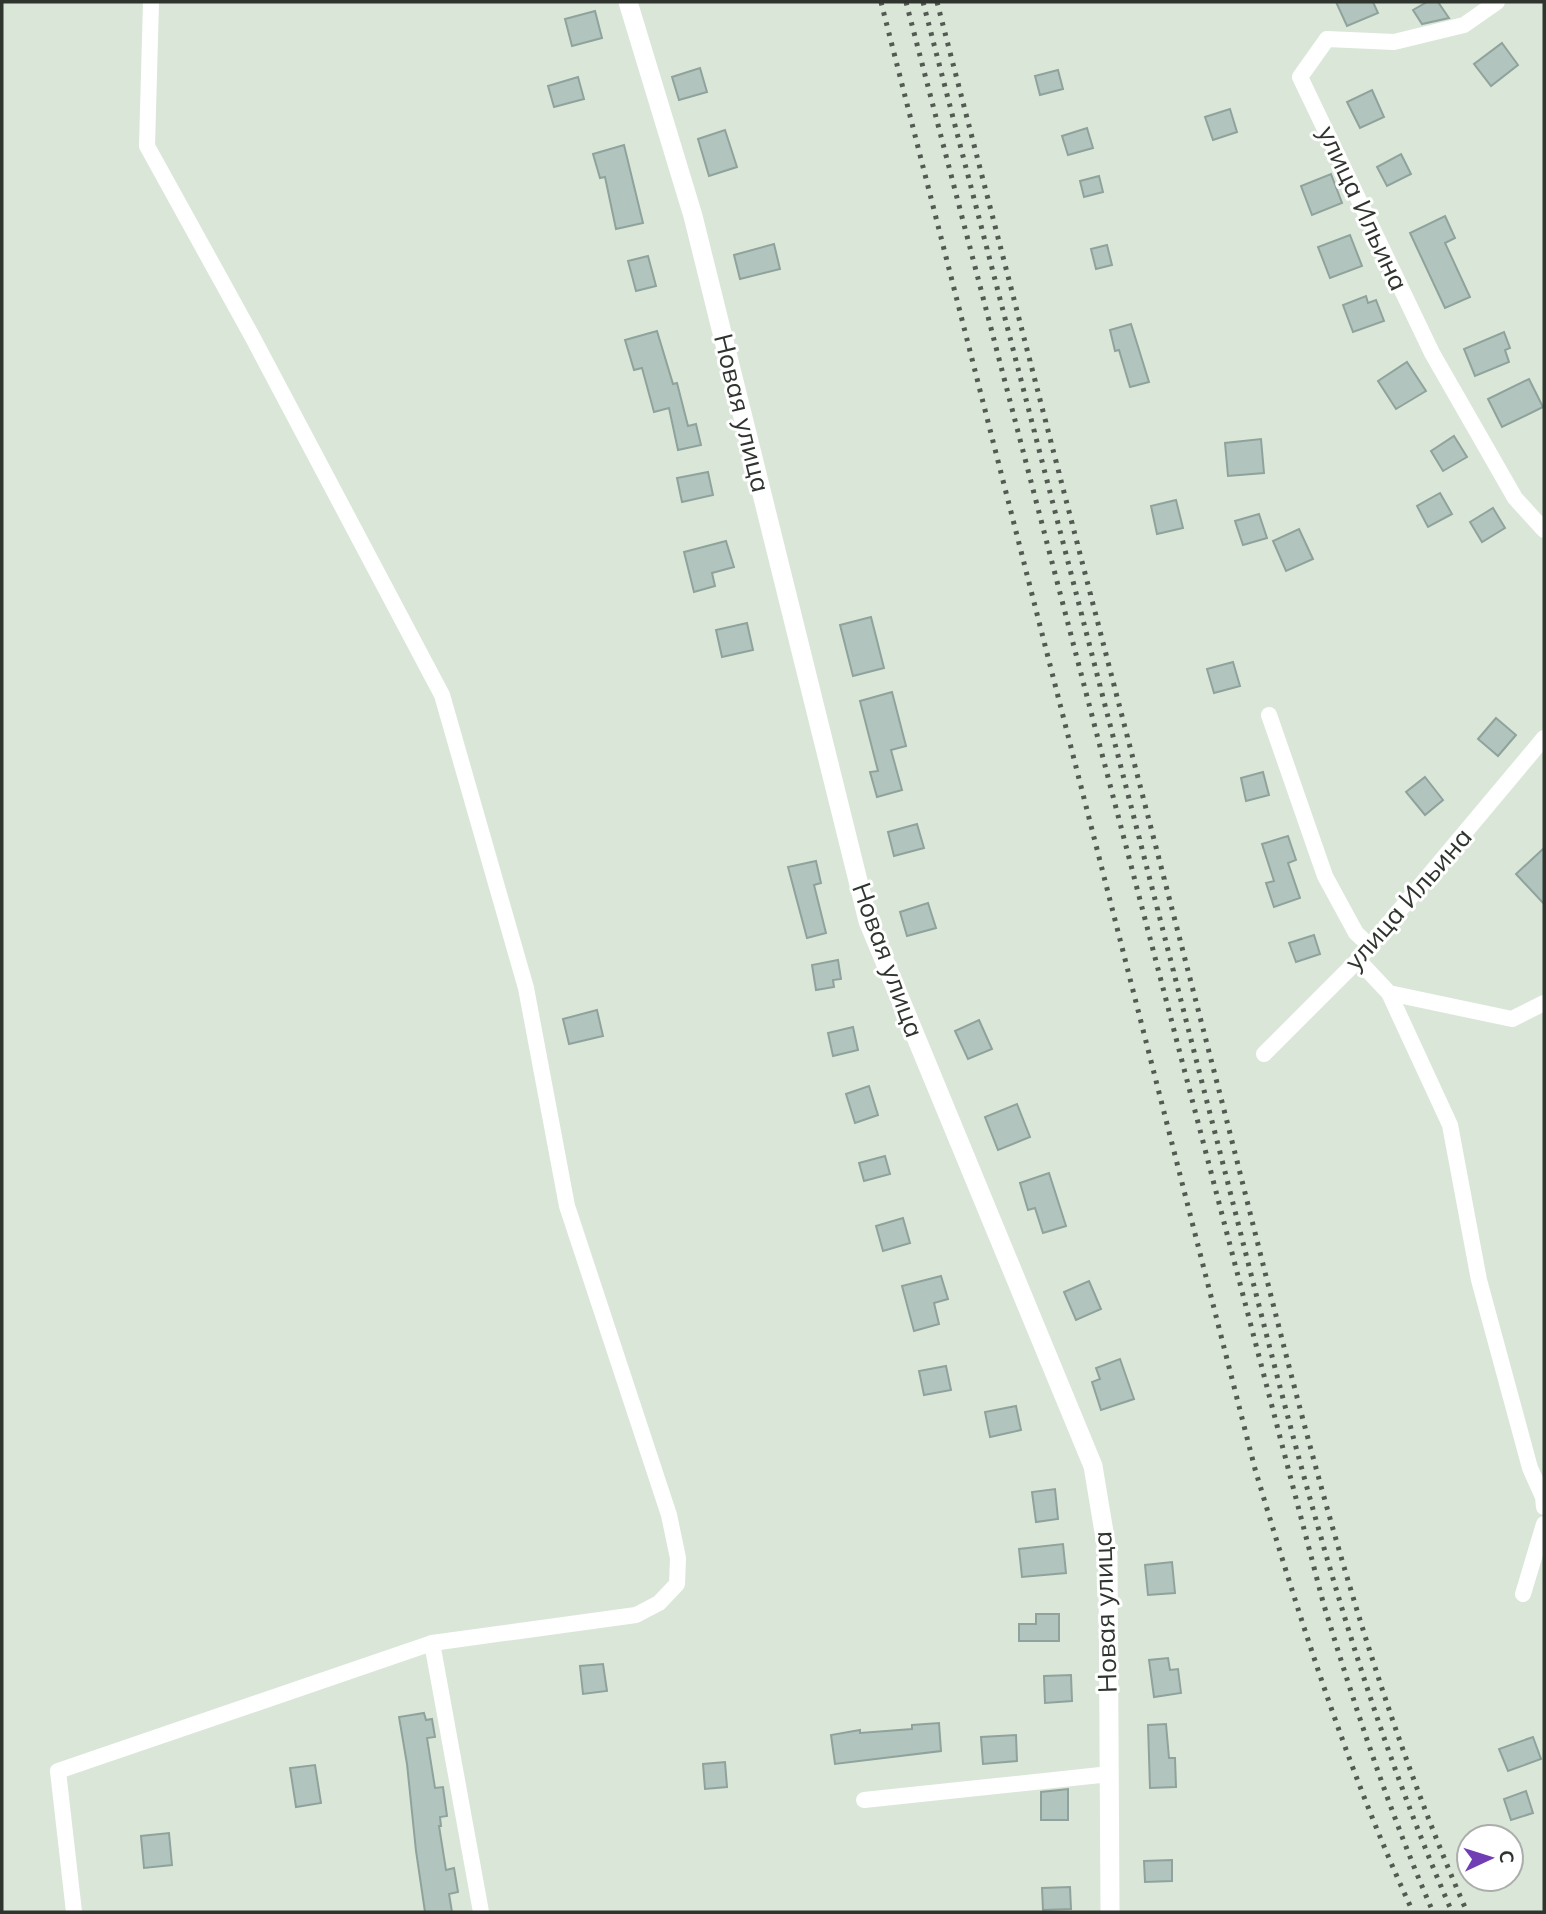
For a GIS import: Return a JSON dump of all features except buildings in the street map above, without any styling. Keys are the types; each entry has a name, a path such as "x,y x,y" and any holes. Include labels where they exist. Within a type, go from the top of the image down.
{"street":[{"path":"74,1912 58,1771 432,1643 636,1615 659,1603 677,1584 678,1558 669,1515 567,1206 526,988 442,695 148,146 151,2"},
{"name":"Новая улица","path":"628,2 693,216 868,921 1093,1466 1108,1556 1110,1912"},
{"name":"улица Ильина","path":"1497,2 1464,25 1394,42 1327,39 1300,77 1432,354 1515,498 1544,530"},
{"path":"1269,715 1325,876 1356,933 1370,946"},
{"name":"улица Ильина","path":"1264,1054 1358,960 1544,738"},
{"path":"1358,960 1389,993 1450,1125 1479,1280 1530,1468 1543,1497 1544,1507"},
{"path":"1389,993 1512,1019 1544,1003"},
{"path":"1523,1594 1544,1524"},
{"path":"432,1643 481,1912"},
{"path":"864,1800 1110,1774"}],"railway":[{"path":"881,2 1255,1469 1326,1694 1367,1804 1413,1912"},
{"path":"906,2 1323,1602 1374,1758 1433,1912"},
{"path":"923,2 1314,1512 1376,1714 1412,1814 1452,1912"},
{"path":"937,2 1328,1513 1391,1715 1467,1912"}]}
